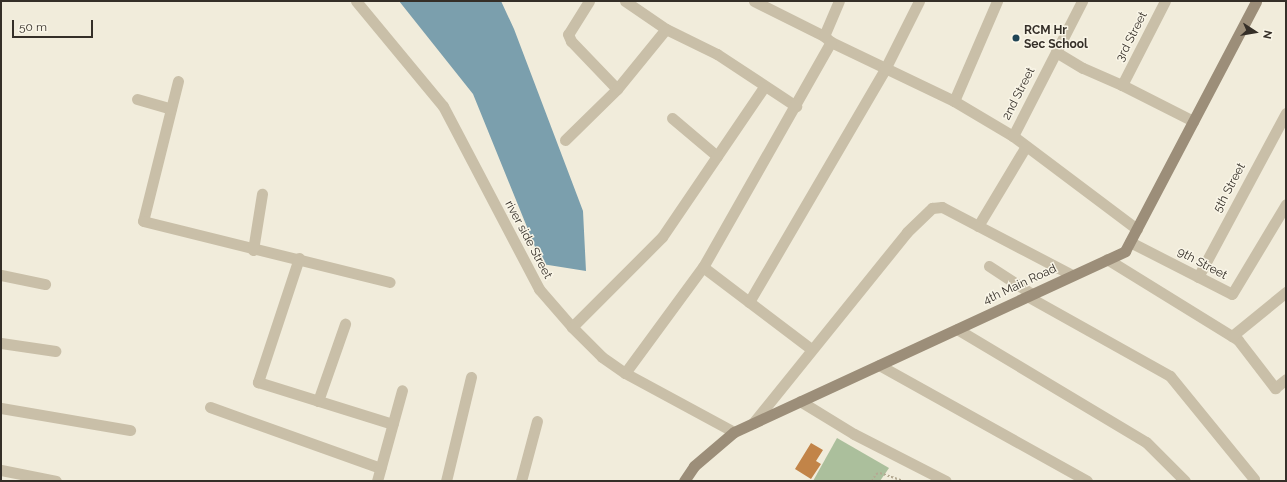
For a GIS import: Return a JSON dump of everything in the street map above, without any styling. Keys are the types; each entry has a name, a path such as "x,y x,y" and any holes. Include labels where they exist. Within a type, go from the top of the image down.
{"main road":[{"name":"4th Main Road","path":"684,481 694,466 734,432 1125,251 1256,1"}],"street":[{"name":"river side Street","path":"356,1 443,106 538,289 572,327 602,357 625,373 734,432"},
{"path":"589,1 568,34 571,41 617,89"},
{"path":"625,1 666,29 717,54 796,106"},
{"path":"755,1 885,69 954,101 1013,136 1137,229"},
{"path":"625,373 703,267 796,106 828,39 838,1"},
{"path":"749,302 885,69 919,1"},
{"path":"954,101 997,1"},
{"name":"2nd Street","path":"1013,136 1082,1"},
{"name":"3rd Street","path":"1122,85 1165,1"},
{"path":"565,140 617,89 666,29"},
{"path":"1056,52 1083,68 1122,85 1193,121"},
{"path":"178,81 143,221 253,250 299,258 390,282"},
{"path":"572,327 662,237 764,86"},
{"path":"137,99 171,109"},
{"name":"5th Street","path":"1198,277 1286,113"},
{"path":"672,118 717,156"},
{"path":"978,226 1026,146"},
{"path":"253,250 262,194"},
{"name":"9th Street","path":"1130,242 1232,294 1286,204"},
{"path":"753,423 811,349 907,232 932,208 942,207 1072,275"},
{"path":"299,258 258,382 393,424"},
{"path":"1107,259 1238,340 1275,388 1286,379"},
{"path":"989,266 1030,295 1170,376 1254,479"},
{"path":"703,267 811,349"},
{"path":"1,276 45,284"},
{"path":"1232,336 1286,292"},
{"path":"318,401 345,324"},
{"path":"957,329 1146,442 1185,481"},
{"path":"1,343 55,351"},
{"path":"879,365 1087,481"},
{"path":"446,481 472,377"},
{"path":"377,481 402,390"},
{"path":"800,401 854,434 946,481"},
{"path":"210,407 380,468"},
{"path":"1,408 130,430"},
{"path":"521,481 537,421"},
{"path":"1,470 56,481"}],"path":[{"path":"872,481 876,474 880,473 903,481"}],"green space":[{"path":"837,438 889,468 880,481 813,481"}],"water":[{"path":"399,1 501,1 514,29 583,211 586,271 542,264 473,94"}],"building":[{"path":"811,443 823,450 816,461 821,464 811,479 795,469"}],"place":[{"name":"RCM Hr Sec School","path":"1016,38"}]}
